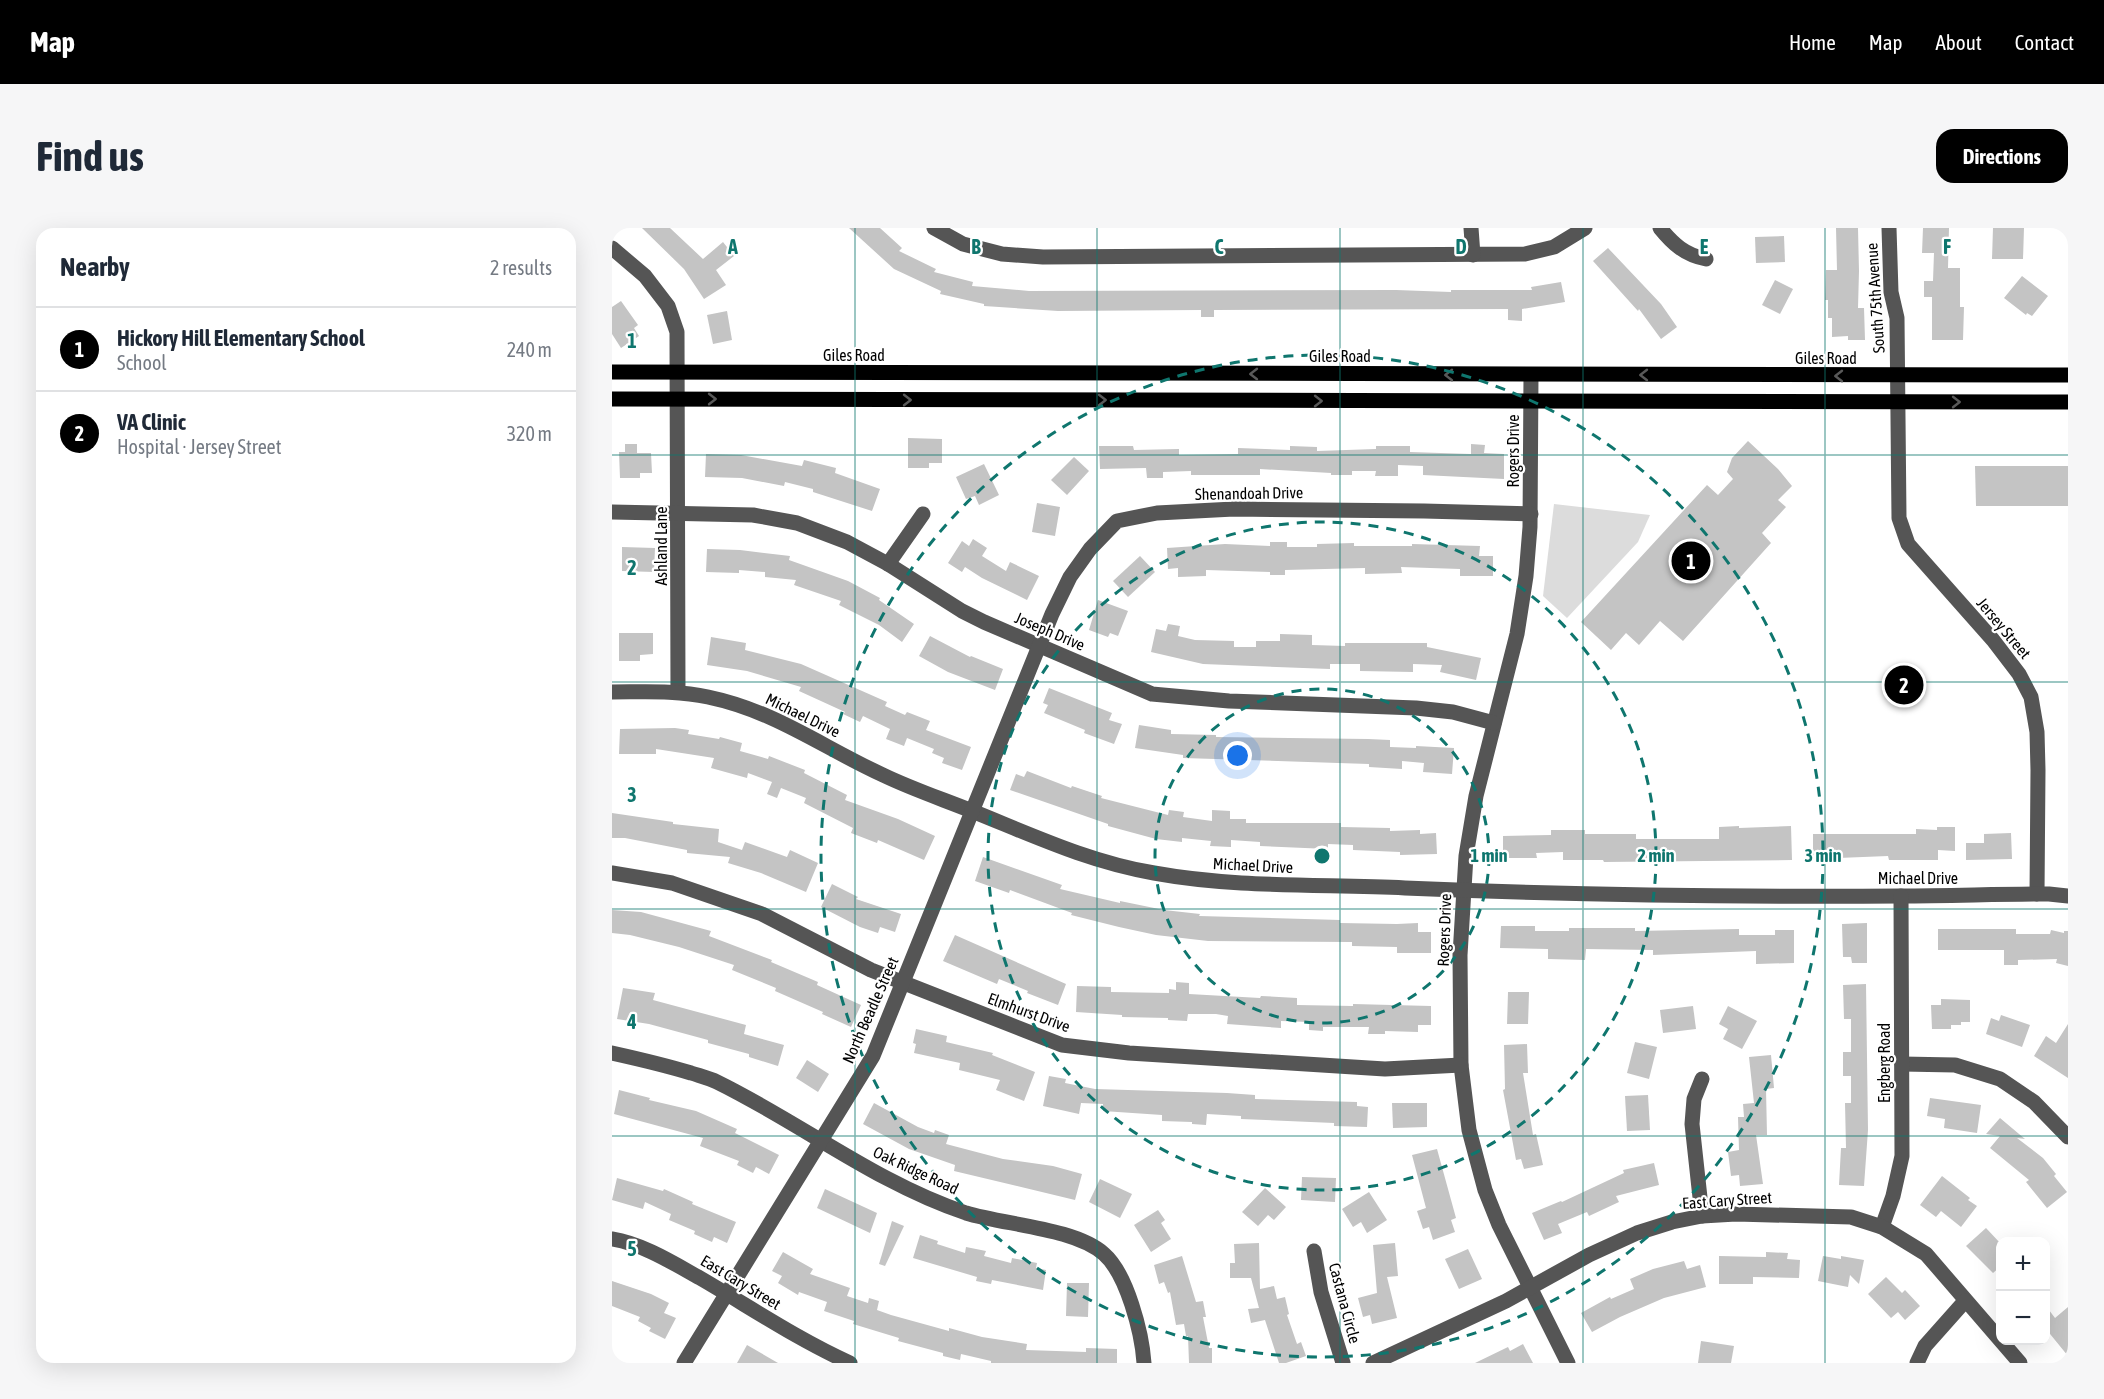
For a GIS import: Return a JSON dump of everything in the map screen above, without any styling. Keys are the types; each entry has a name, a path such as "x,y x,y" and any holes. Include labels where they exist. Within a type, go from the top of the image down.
{"main road":[{"name":"Giles Road","path":"612,372 2068,375"},
{"path":"612,399 2068,402"}],"street":[{"path":"934,228 963,244 1002,254 1043,257 1525,254 1554,247 1585,228"},
{"path":"1471,228 1473,255"},
{"path":"1660,228 1673,244 1693,256 1706,259"},
{"name":"South 75th Avenue","path":"1889,228 1891,292 1897,318 1897,402"},
{"name":"Ashland Lane","path":"612,248 645,276 668,306 677,332 678,692"},
{"name":"Rogers Drive","path":"1532,375 1531,514 1526,576 1517,634 1476,796 1466,856 1460,955 1461,1065 1468,1130 1485,1190 1499,1225 1568,1363"},
{"name":"Jersey Street","path":"1897,402 1898,505 1908,544 1993,640 2019,674 2031,697 2037,732 2037,894"},
{"name":"Shenandoah Drive","path":"1039,646 1070,577 1090,549 1117,520 1157,513 1234,509 1531,514"},
{"name":"Joseph Drive","path":"612,512 753,515 797,523 847,542 888,564 962,611 1152,694 1229,701 1416,708 1453,712 1494,723"},
{"path":"888,564 923,514"},
{"name":"North Beadle Street","path":"684,1363 873,1056 1039,646"},
{"name":"Michael Drive","path":"612,692 678,692 708,697 746,708 784,722 882,775 1064,849 1097,860 1152,873 1213,882 1663,895 2037,894 2068,896"},
{"name":"Elmhurst Drive","path":"612,873 672,883 762,914 871,970 1048,1041 1080,1048 1130,1053 1385,1069 1461,1065"},
{"name":"Engberg Road","path":"1882,1227 1893,1196 1902,1156 1901,896"},
{"name":"Oak Ridge Road","path":"612,1053 658,1063 715,1080 873,1172 923,1196 967,1213 1080,1239 1105,1254 1120,1275 1134,1312 1144,1363"},
{"path":"1902,1064 1955,1065 2000,1079 2034,1102 2068,1137"},
{"path":"1702,1079 1694,1099 1692,1124 1702,1216"},
{"name":"East Cary Street","path":"1373,1363 1415,1345 1532,1287 1589,1255 1637,1233 1702,1216 1736,1214 1840,1216 1851,1217 1882,1227 1926,1254 2020,1363"},
{"name":"East Cary Street","path":"612,1239 622,1240 670,1261 795,1336 850,1363"},
{"name":"Castana Circle","path":"1314,1251 1321,1292 1343,1363"},
{"path":"1917,1363 1925,1346 1965,1301"}],"shaded area":[{"path":"1554,504 1650,515 1638,542 1567,618 1543,596"}],"building":[{"path":"642,228 670,228 703,259 723,242 734,256 716,270 726,285 704,299 684,269"},
{"path":"849,228 880,228 902,248 899,251 936,269 934,272 973,282 972,286 1029,291 1396,290 1451,292 1451,290 1532,290 1531,287 1561,282 1565,302 1522,309 1522,321 1508,320 1508,309 1214,310 1214,317 1201,317 1201,310 1058,311 984,306 984,304 940,294 941,291 894,269"},
{"path":"1836,228 1858,228 1858,308 1864,308 1865,340 1848,340 1848,336 1832,337 1832,318 1828,318 1828,300 1825,300 1826,270 1837,270"},
{"path":"1923,228 1949,228 1948,268 1960,268 1960,307 1964,307 1963,340 1932,340 1932,297 1924,297 1924,281 1933,281 1934,253 1922,253"},
{"path":"1993,228 2024,228 2023,259 1992,259"},
{"path":"1784,236 1785,262 1756,263 1755,237"},
{"path":"1608,248 1661,304 1677,327 1661,339 1639,309 1638,311 1593,261"},
{"path":"2022,276 2048,296 2032,316 2027,313 2026,315 2004,298"},
{"path":"1775,280 1793,289 1780,314 1762,305"},
{"path":"621,301 638,325 634,328 639,336 621,348 612,334 612,307"},
{"path":"727,311 732,340 713,344 707,315"},
{"path":"908,438 942,439 942,463 929,463 929,468 908,468"},
{"path":"1748,441 1778,469 1792,486 1778,500 1786,507 1762,533 1771,543 1683,641 1660,621 1639,645 1626,633 1611,650 1581,622 1707,485 1718,495 1733,479 1727,472 1732,458"},
{"path":"625,444 637,444 637,453 651,453 652,473 640,473 640,478 620,478 619,452 625,452"},
{"path":"1471,444 1485,445 1484,453 1504,454 1504,479 1423,475 1423,466 1398,465 1398,476 1375,476 1376,471 1352,471 1352,475 1331,475 1331,473 1260,469 1260,475 1191,475 1191,471 1163,472 1163,478 1147,478 1146,468 1100,469 1099,446 1133,446 1134,450 1179,449 1179,455 1238,454 1238,448 1290,450 1290,446 1317,447 1317,451 1376,449 1376,446 1410,446 1410,452 1471,454"},
{"path":"706,454 741,455 802,466 804,460 836,468 835,473 880,489 872,511 813,492 813,489 785,482 784,486 742,478 705,477"},
{"path":"1074,457 1089,471 1067,495 1051,480"},
{"path":"984,464 999,495 979,505 975,496 966,499 956,477"},
{"path":"1975,466 2068,466 2068,506 1976,506"},
{"path":"1037,503 1060,507 1055,536 1032,532"},
{"path":"973,539 987,548 982,556 1006,571 1010,562 1039,576 1027,600 965,567 962,572 948,563 962,541 969,546"},
{"path":"1270,542 1287,542 1287,547 1354,543 1354,546 1412,546 1412,544 1480,546 1479,556 1493,556 1493,576 1460,576 1460,569 1401,567 1402,573 1365,574 1365,568 1285,570 1285,575 1270,575 1270,572 1206,570 1206,576 1178,577 1178,568 1168,569 1167,548 1225,544 1270,546"},
{"path":"622,547 655,548 654,572 622,571"},
{"path":"707,549 790,556 789,560 848,581 880,598 879,600 914,624 902,642 879,625 839,605 841,601 794,585 796,580 765,577 765,572 739,570 739,573 706,572"},
{"path":"1140,556 1155,572 1128,597 1113,581"},
{"path":"1098,600 1128,611 1118,636 1110,633 1108,637 1089,630"},
{"path":"1168,624 1180,626 1178,636 1195,640 1234,641 1234,647 1256,647 1256,641 1280,641 1280,634 1312,635 1312,645 1427,643 1427,647 1481,658 1476,680 1440,672 1442,665 1413,664 1413,672 1360,671 1360,664 1330,664 1330,669 1203,664 1151,652 1156,629 1166,631"},
{"path":"619,633 653,633 653,654 640,655 640,661 619,661"},
{"path":"930,636 970,657 1003,669 995,690 948,672 919,656"},
{"path":"711,637 746,643 745,650 801,664 887,702 885,706 905,715 907,712 930,721 926,730 971,747 962,770 942,763 944,758 932,753 934,749 907,738 904,746 886,739 890,729 863,716 860,722 843,714 845,712 799,691 801,687 747,671 707,665"},
{"path":"1049,688 1112,713 1109,720 1122,724 1114,744 1084,733 1085,730 1044,713 1048,705 1043,703"},
{"path":"1139,725 1171,730 1171,734 1390,740 1390,747 1454,748 1452,774 1423,772 1424,763 1402,761 1402,769 1369,767 1369,764 1183,758 1183,755 1135,748"},
{"path":"620,729 689,730 688,734 719,739 720,737 742,743 740,751 768,759 769,756 805,770 804,773 847,795 845,800 898,819 935,836 924,860 878,840 877,843 851,833 853,828 804,803 806,798 781,788 777,798 767,794 772,782 748,773 747,778 711,768 714,758 656,749 656,754 619,754"},
{"path":"1027,771 1071,788 1072,786 1102,796 1101,798 1168,815 1169,810 1184,812 1183,817 1212,821 1212,810 1230,811 1230,819 1246,819 1246,823 1341,823 1341,827 1390,828 1390,831 1420,830 1420,834 1436,833 1437,854 1400,855 1400,852 1353,850 1353,845 1328,844 1328,849 1260,846 1260,842 1231,840 1231,847 1210,846 1211,841 1182,838 1182,842 1156,839 1108,826 1108,824 1010,790 1016,774 1024,777"},
{"path":"612,813 673,822 673,824 719,829 718,842 742,850 745,842 787,857 790,850 818,863 806,892 761,873 728,863 730,857 687,853 687,850 625,838 612,838"},
{"path":"1739,826 1739,828 1791,826 1792,860 1604,862 1603,860 1563,860 1563,852 1536,853 1537,858 1503,858 1503,836 1551,835 1551,830 1585,830 1585,834 1636,834 1636,839 1719,839 1719,827"},
{"path":"1937,827 1955,827 1955,851 1938,850 1938,860 1889,860 1888,856 1813,859 1813,834 1916,834 1916,829 1937,830"},
{"path":"2011,833 2012,859 1966,860 1966,843 1984,843 1984,834"},
{"path":"983,857 1062,885 1060,889 1120,903 1120,901 1164,910 1200,914 1199,916 1340,920 1340,923 1418,923 1418,932 1431,932 1431,953 1397,953 1397,947 1352,946 1352,942 1208,941 1156,935 1071,915 1072,913 1010,890 1009,893 975,881"},
{"path":"832,884 858,897 856,899 901,914 895,932 880,927 878,933 860,927 821,907"},
{"path":"612,910 641,912 711,931 709,936 772,960 771,962 818,982 817,985 861,1005 851,1027 775,991 776,988 732,970 734,965 679,947 612,933"},
{"path":"1867,923 1867,963 1852,963 1851,957 1843,957 1842,924"},
{"path":"1501,926 1535,926 1535,931 1569,931 1569,928 1635,928 1635,931 1739,929 1739,935 1775,935 1775,930 1794,930 1794,963 1756,964 1756,951 1653,955 1653,950 1586,949 1585,960 1548,959 1548,949 1500,948"},
{"path":"1938,929 2016,929 2016,934 2050,934 2051,930 2064,933 2068,931 2068,966 2056,963 2057,959 2018,960 2018,965 2004,965 2004,950 1938,950"},
{"path":"955,935 1066,984 1058,1005 999,979 997,984 943,961"},
{"path":"1176,982 1189,983 1189,994 1297,998 1297,1005 1431,1006 1431,1025 1418,1025 1418,1032 1385,1031 1385,1034 1368,1034 1369,1027 1323,1027 1323,1031 1309,1030 1309,1022 1281,1021 1281,1028 1227,1024 1228,1016 1216,1014 1188,1014 1187,1021 1076,1012 1077,986 1111,987 1111,992 1169,993 1169,989 1176,990"},
{"path":"1866,984 1868,1130 1864,1186 1839,1185 1841,1148 1846,1148 1845,1103 1851,1103 1851,1076 1843,1076 1843,1052 1851,1052 1851,1019 1844,1019 1843,985"},
{"path":"623,988 655,993 653,1000 746,1025 744,1034 784,1045 778,1066 749,1057 749,1054 708,1043 708,1040 649,1024 617,1019"},
{"path":"1508,992 1529,992 1528,1024 1507,1024"},
{"path":"1941,999 1970,1000 1970,1022 1951,1025 1951,1029 1932,1029 1931,1005 1941,1005"},
{"path":"1693,1006 1696,1029 1663,1033 1660,1010"},
{"path":"1728,1006 1757,1021 1742,1049 1723,1039 1728,1029 1719,1024"},
{"path":"2001,1015 2030,1025 2022,1047 1986,1034 1991,1018 1999,1021"},
{"path":"2068,1024 2068,1078 2034,1056 2046,1036 2056,1043"},
{"path":"916,1029 947,1036 946,1042 993,1053 992,1055 1035,1072 1024,1101 996,1090 1000,1080 959,1070 960,1063 914,1053 916,1044 913,1043"},
{"path":"1635,1042 1657,1047 1649,1079 1627,1073"},
{"path":"1527,1044 1528,1073 1523,1073 1533,1135 1536,1134 1543,1165 1524,1169 1521,1159 1516,1160 1503,1090 1505,1089 1504,1045"},
{"path":"1771,1055 1774,1088 1766,1089 1767,1135 1756,1135 1763,1184 1740,1186 1739,1175 1731,1176 1728,1152 1739,1150 1738,1117 1744,1117 1743,1104 1754,1103 1749,1057"},
{"path":"807,1060 829,1074 818,1092 796,1078"},
{"path":"1049,1076 1066,1079 1065,1083 1095,1089 1227,1093 1255,1095 1255,1099 1357,1102 1357,1106 1368,1107 1367,1127 1334,1126 1334,1123 1241,1119 1241,1116 1207,1114 1206,1125 1192,1124 1192,1122 1162,1121 1162,1115 1103,1111 1103,1104 1081,1103 1079,1114 1043,1106"},
{"path":"619,1090 696,1111 737,1129 735,1133 779,1155 769,1174 756,1167 753,1173 737,1165 739,1161 700,1146 703,1138 614,1114"},
{"path":"1648,1095 1650,1130 1627,1131 1625,1096"},
{"path":"1930,1098 1981,1105 1977,1133 1944,1128 1945,1119 1927,1116"},
{"path":"874,1103 918,1127 934,1133 935,1130 949,1135 946,1144 1003,1159 1053,1166 1082,1174 1075,1200 954,1171 955,1165 909,1149 863,1124"},
{"path":"1392,1103 1427,1103 1427,1127 1393,1128"},
{"path":"2000,1118 2025,1139 2017,1138 2043,1158 2067,1192 2047,1208 2026,1182 2029,1180 1990,1148 2000,1136 1986,1134"},
{"path":"1437,1149 1456,1218 1451,1220 1455,1232 1433,1240 1429,1227 1423,1229 1417,1211 1426,1208 1412,1155"},
{"path":"1654,1163 1659,1185 1616,1196 1619,1202 1589,1216 1587,1212 1558,1224 1562,1233 1544,1240 1532,1213 1562,1202 1624,1173 1623,1170"},
{"path":"1942,1176 1977,1206 1961,1227 1941,1211 1936,1217 1920,1205"},
{"path":"1302,1177 1336,1178 1335,1202 1301,1200"},
{"path":"617,1178 663,1191 664,1189 693,1202 692,1204 736,1222 727,1243 714,1237 712,1242 694,1234 695,1231 669,1220 671,1214 645,1202 643,1209 612,1200"},
{"path":"1100,1179 1132,1194 1120,1218 1089,1202"},
{"path":"1265,1188 1286,1207 1274,1220 1268,1215 1258,1226 1242,1212"},
{"path":"825,1189 877,1213 870,1233 817,1208"},
{"path":"1369,1192 1387,1220 1367,1233 1361,1222 1353,1227 1342,1209"},
{"path":"1158,1210 1165,1220 1161,1223 1171,1239 1151,1252 1134,1225"},
{"path":"892,1221 904,1226 885,1266 879,1264"},
{"path":"1986,1228 1996,1239 1996,1270 1993,1273 1966,1246"},
{"path":"920,1235 938,1241 937,1244 965,1253 966,1247 986,1251 984,1256 1011,1263 1012,1258 1037,1263 1036,1268 1046,1270 1043,1290 992,1280 991,1284 976,1281 977,1277 913,1258"},
{"path":"1259,1243 1260,1289 1274,1286 1277,1299 1285,1297 1289,1314 1287,1315 1297,1344 1301,1342 1306,1356 1286,1363 1279,1363 1265,1320 1251,1323 1248,1309 1259,1308 1251,1278 1230,1278 1230,1263 1235,1263 1234,1244"},
{"path":"1395,1243 1398,1276 1387,1277 1397,1318 1372,1324 1370,1315 1363,1317 1358,1298 1377,1293 1373,1245"},
{"path":"1468,1249 1482,1279 1459,1289 1445,1259"},
{"path":"783,1252 813,1269 810,1274 850,1288 847,1296 868,1303 869,1298 879,1301 877,1310 891,1315 949,1331 949,1328 982,1337 1027,1344 1026,1350 1086,1352 1086,1348 1117,1349 1117,1363 991,1363 991,1361 961,1354 960,1360 943,1356 943,1353 898,1341 899,1338 853,1324 854,1321 824,1311 827,1302 799,1292 798,1295 778,1283 782,1276 772,1271"},
{"path":"1766,1252 1788,1253 1787,1259 1800,1260 1799,1278 1753,1277 1753,1284 1719,1284 1719,1256 1766,1257"},
{"path":"1182,1256 1196,1302 1203,1301 1206,1317 1203,1317 1209,1348 1212,1348 1212,1363 1189,1363 1188,1336 1186,1336 1184,1324 1176,1325 1170,1292 1168,1293 1164,1282 1159,1284 1154,1265"},
{"path":"1823,1256 1864,1260 1859,1284 1850,1275 1848,1287 1818,1281"},
{"path":"1684,1261 1687,1269 1700,1265 1706,1287 1664,1298 1592,1332 1581,1313 1610,1297 1611,1299 1634,1289 1630,1279 1653,1269"},
{"path":"1886,1277 1902,1293 1905,1290 1920,1306 1905,1320 1898,1312 1891,1318 1868,1294"},
{"path":"612,1281 651,1294 669,1303 664,1313 676,1318 665,1339 649,1331 651,1328 638,1321 640,1317 612,1306"},
{"path":"1067,1283 1089,1283 1088,1317 1066,1316"},
{"path":"2068,1307 2068,1356 2050,1334 2050,1311 2055,1318"},
{"path":"1701,1341 1734,1346 1731,1363 1698,1363"},
{"path":"1523,1344 1533,1363 1475,1363 1508,1347 1510,1351"},
{"path":"747,1345 778,1363 737,1363"}],"place":[{"name":"Hickory Hill Elementary School","path":"1691,561"},
{"name":"VA Clinic","path":"1904,685"}]}
